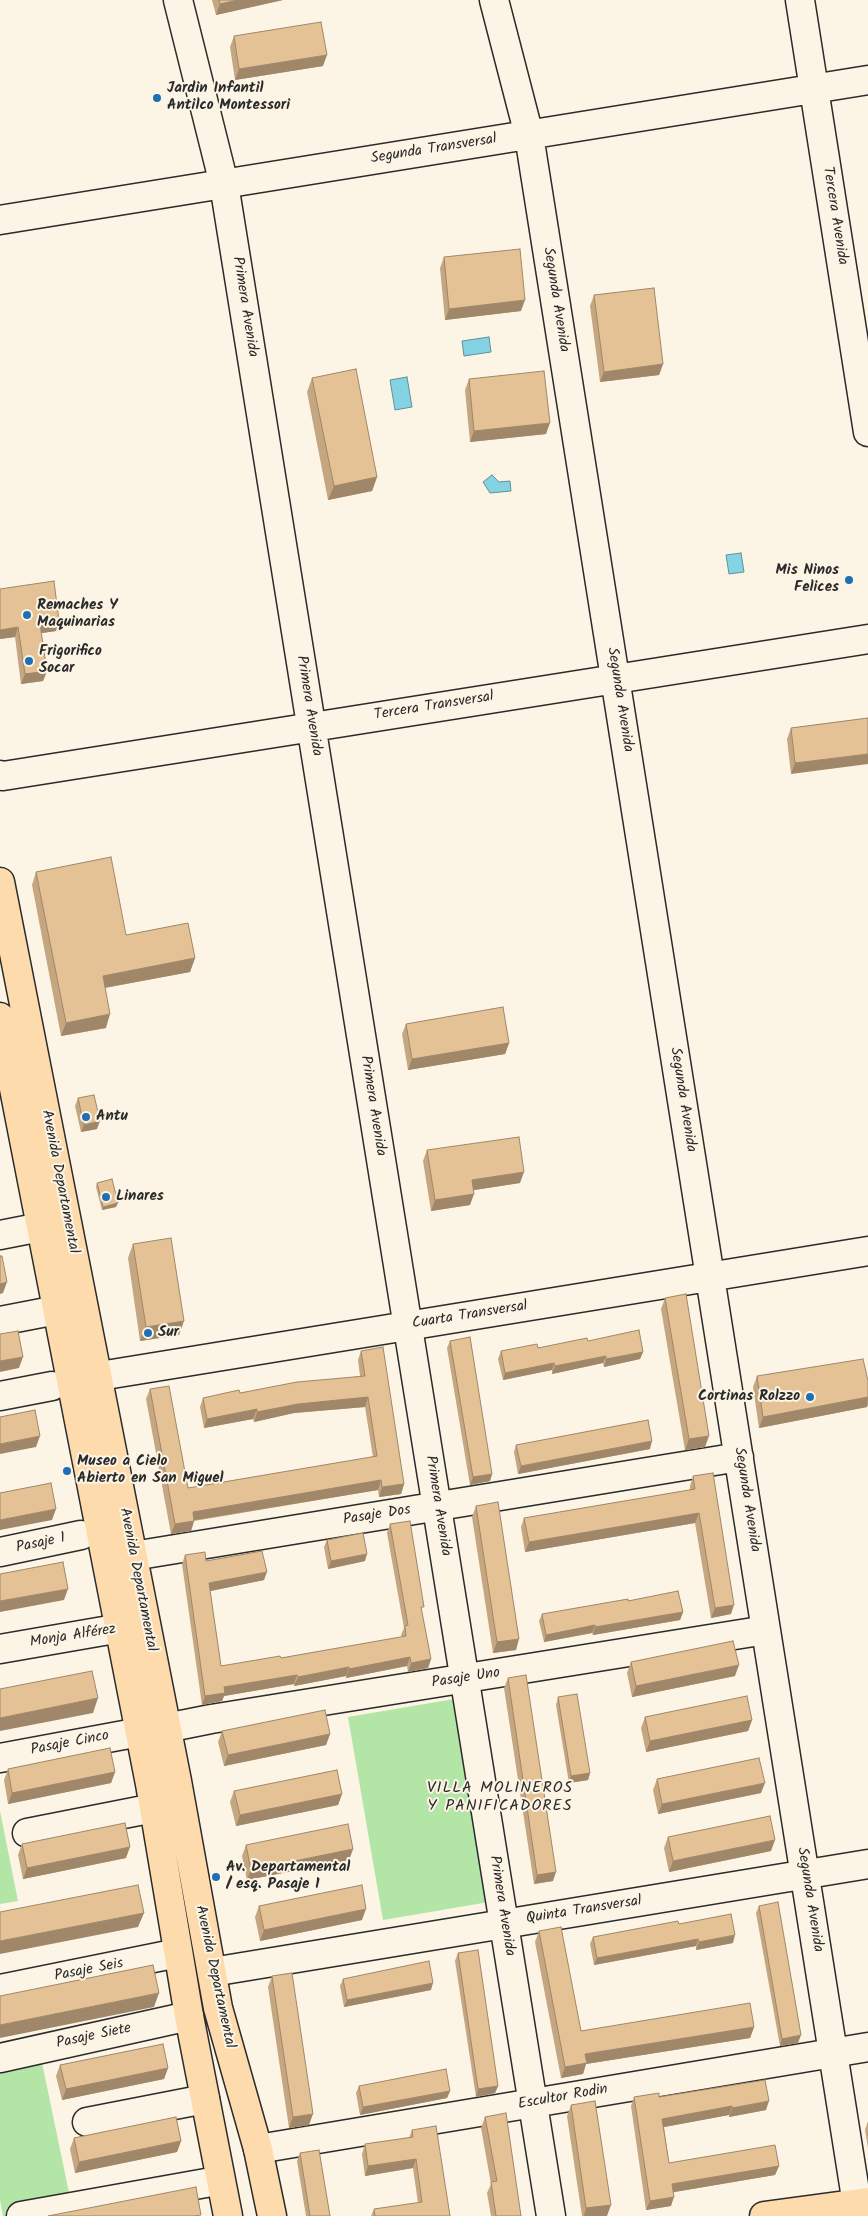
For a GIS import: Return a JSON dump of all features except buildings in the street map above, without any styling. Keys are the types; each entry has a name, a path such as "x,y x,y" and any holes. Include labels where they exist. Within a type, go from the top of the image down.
{"main road":[{"name":"Avenida Departamental","path":"0,882 74,1381 133,1556 133,1626"},
{"name":"Avenida Departamental","path":"0,1017 57,1310 133,1626 153,1730 212,1972 227,2044 258,2149 272,2216"},
{"name":"Avenida Departamental","path":"153,1730 154,1808 189,2016 228,2216"},
{"path":"764,2216 863,2203"}],"street":[{"name":"Primera Avenida","path":"178,0 224,184 551,2216"},
{"name":"Segunda Avenida","path":"494,0 529,135 833,2052 863,2203"},
{"name":"Tercera Avenida","path":"800,0 868,432"},
{"name":"Segunda Transversal","path":"0,220 868,80"},
{"name":"Tercera Transversal","path":"0,775 10,775 868,639"},
{"path":"0,1235 41,1227"},
{"name":"Cuarta Transversal","path":"0,1396 74,1381 868,1251"},
{"path":"0,1321 57,1310"},
{"name":"Pasaje Dos","path":"133,1556 739,1457"},
{"name":"Pasaje 1","path":"0,1552 81,1535"},
{"name":"Monja Alférez","path":"0,1649 133,1626"},
{"name":"Pasaje Uno","path":"153,1730 210,1719 766,1630"},
{"name":"Pasaje Cinco","path":"0,1758 153,1730"},
{"path":"27,1833 154,1808"},
{"name":"Quinta Transversal","path":"212,1972 868,1864"},
{"name":"Pasaje Seis","path":"0,1989 178,1953"},
{"name":"Pasaje Siete","path":"0,2058 189,2016"},
{"name":"Escultor Rodin","path":"258,2149 868,2047"},
{"path":"87,2122 205,2099"},
{"path":"21,2216 206,2183"}],"green space":[{"path":"454,1699 489,1902 383,1920 348,1717"},
{"path":"0,1811 18,1901 0,1904"},
{"path":"41,2058 72,2207 27,2216 3,2216 0,2200 0,2066"}],"water":[{"path":"489,337 491,352 464,356 462,341"},
{"path":"407,377 412,407 395,410 390,380"},
{"path":"492,475 499,482 510,481 511,491 490,493 483,482"},
{"path":"741,553 744,572 729,574 726,555"}],"place":[{"name":"Jardin Infantil Antilco Montessori","path":"157,98"},
{"name":"Mis Ninos Felices","path":"849,580"},
{"name":"Remaches Y Maquinarias","path":"27,615"},
{"name":"Frigorifico Socar","path":"29,661"},
{"name":"Antu","path":"86,1117"},
{"name":"Linares","path":"106,1197"},
{"name":"Sur","path":"148,1333"},
{"name":"Cortinas Rolzzo","path":"810,1397"},
{"name":"Museo a Cielo Abierto en San Miguel","path":"67,1471"},
{"name":"Av. Departamental / esq. Pasaje 1","path":"216,1877"}],"district":[{"name":"VILLA MOLINEROS Y PANIFICADORES","path":"500,1798"}]}
